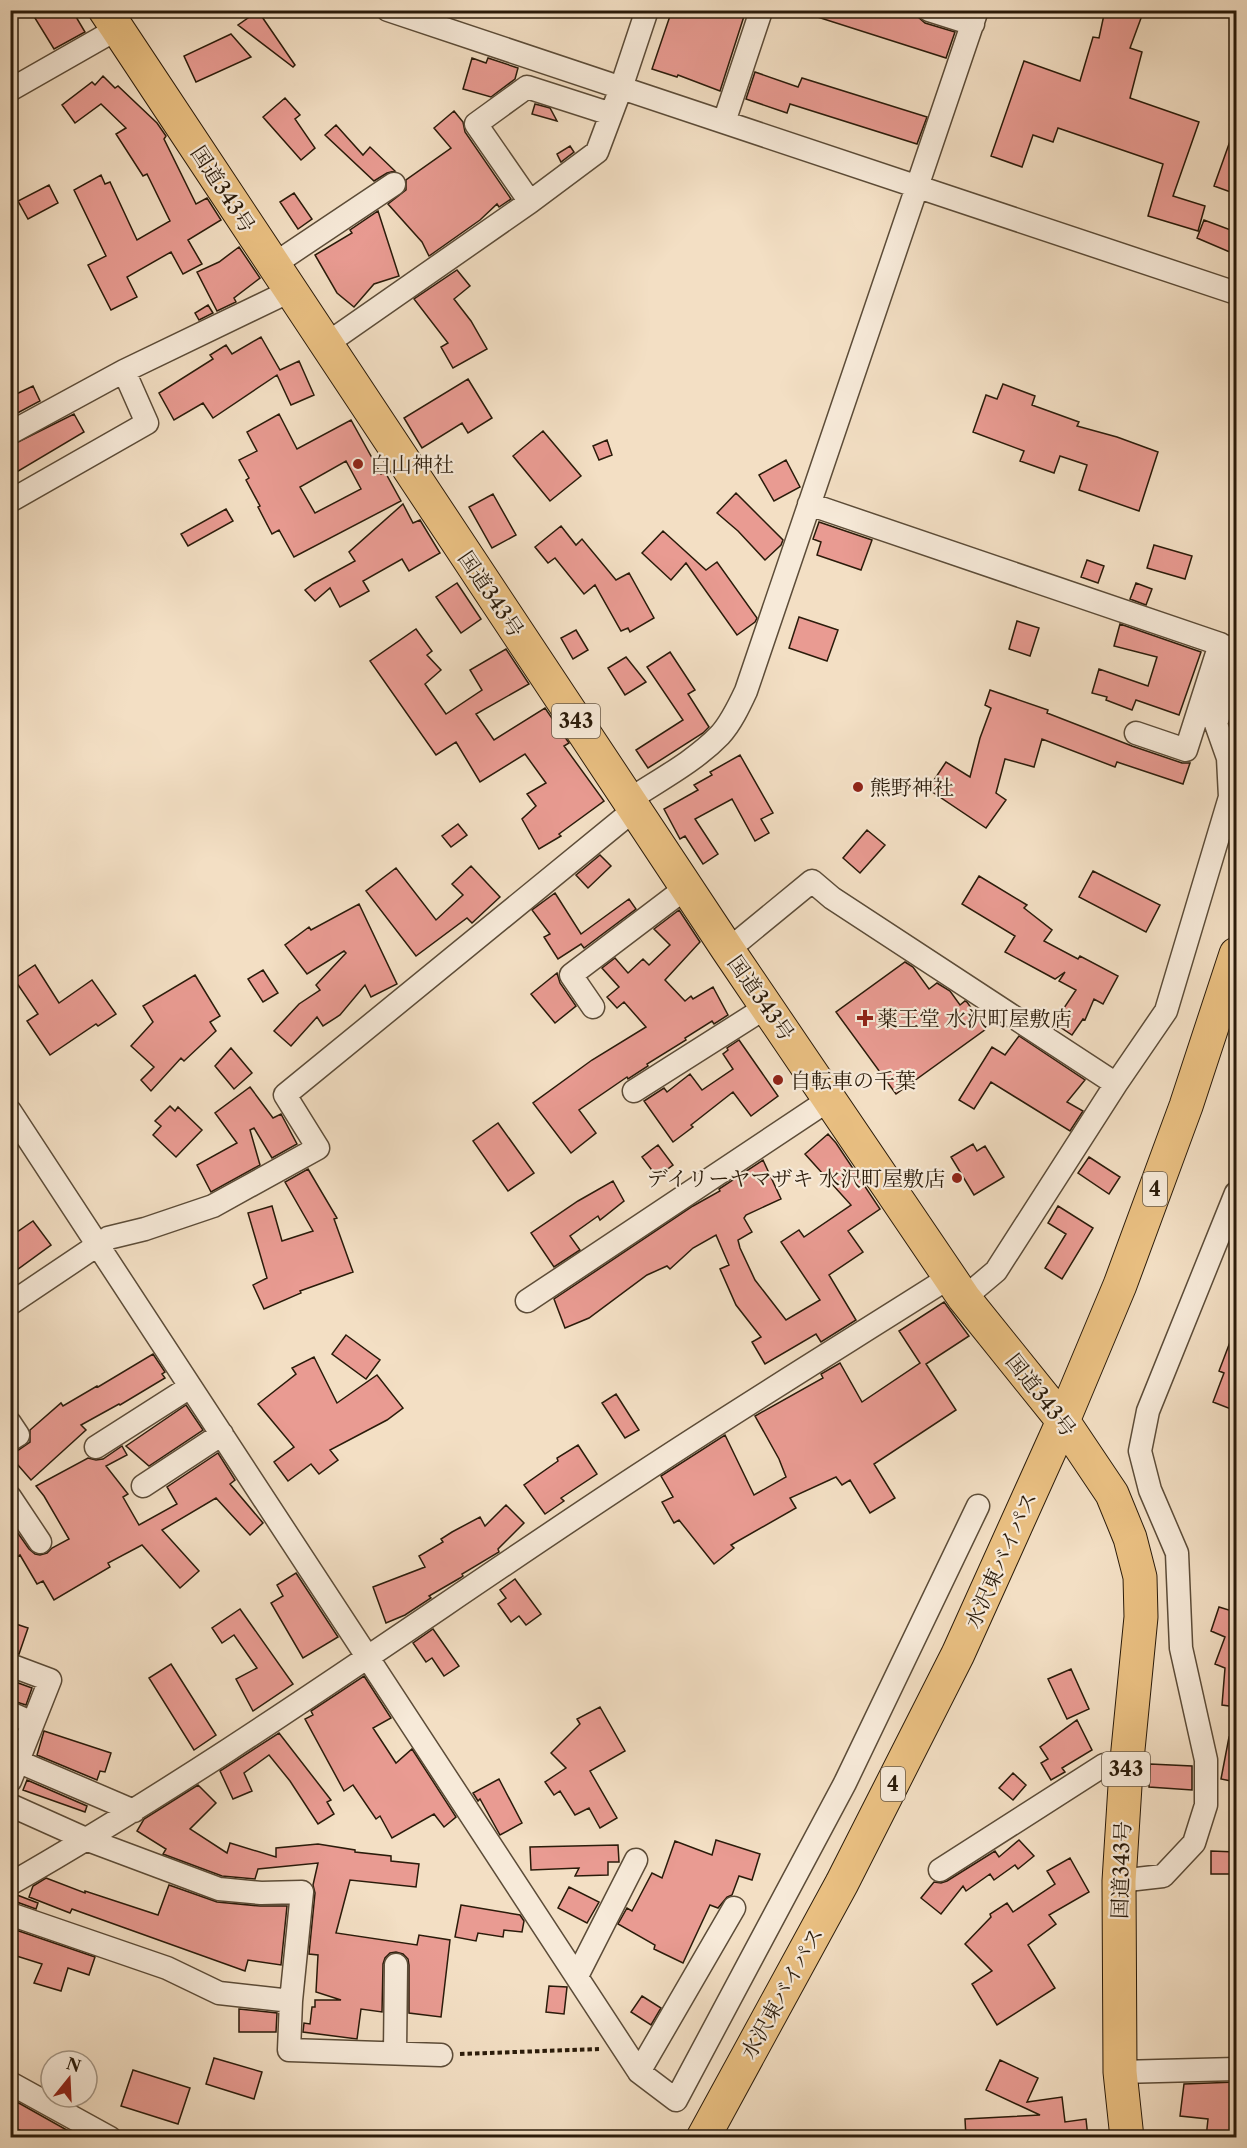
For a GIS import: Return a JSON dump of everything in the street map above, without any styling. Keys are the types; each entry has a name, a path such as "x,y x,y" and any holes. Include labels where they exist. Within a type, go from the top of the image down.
{"highway":[{"name":"国道343号","path":"111,20 728,950 957,1288 1063,1421 1112,1494 1130,1538 1140,1576 1141,1617 1126,1770 1119,1881 1120,2072 1127,2138"},
{"name":"水沢東バイパス","path":"703,2138 842,1883 958,1654 1063,1421 1124,1274 1186,1106 1236,954"}],"street":[{"path":"388,10 615,102"},
{"path":"326,345 530,202 597,152 647,10"},
{"path":"724,122 759,10"},
{"path":"10,1304 97,1244 213,1206 318,1148 285,1095 632,804 696,756 721,734 746,691 975,17 929,10"},
{"path":"10,90 111,20"},
{"path":"530,202 476,124 527,87 724,122 917,186 1234,285"},
{"path":"10,433 124,371 282,278 394,184"},
{"path":"10,501 147,423 124,371"},
{"path":"809,504 1231,651"},
{"path":"1136,733 1186,750 1231,651"},
{"path":"10,1884 88,1840 368,1658 637,1476 957,1288 996,1271 1116,1084 1166,1011 1230,797 1228,758 1216,724 1231,651"},
{"path":"728,950 812,881 832,898 1116,1084"},
{"path":"593,1007 571,975 687,887"},
{"path":"634,1091 768,1006"},
{"path":"527,1301 830,1099"},
{"path":"10,1111 639,2072 676,2100 845,1784 978,1506"},
{"path":"1119,1881 1163,1876 1194,1843 1206,1805 1206,1760 1180,1648 1177,1553 1150,1490 1140,1451 1148,1411 1236,1193"},
{"path":"96,1447 190,1387"},
{"path":"10,1423 18,1435 10,1440"},
{"path":"143,1486 222,1434"},
{"path":"10,1497 40,1542"},
{"path":"10,1665 50,1680 13,1767 134,1810"},
{"path":"10,1713 33,1723"},
{"path":"940,1870 1104,1765 1126,1770"},
{"path":"10,1805 88,1840 219,1889 261,1893 303,1892 291,2001 289,2050 441,2055"},
{"path":"577,1976 636,1860"},
{"path":"639,2072 734,1908"},
{"path":"10,1914 166,1968 219,1993 291,2001"},
{"path":"394,2052 396,1965"},
{"path":"1120,2072 1236,2069"},
{"path":"10,2083 110,2138"}],"path":[{"path":"441,2055 624,2048"}],"building":[{"path":"30,10 72,10 85,32 54,49"},
{"path":"672,10 746,10 720,91 678,75 677,77 652,69"},
{"path":"809,10 898,10 918,17 925,23 955,32 946,58 808,14"},
{"path":"1105,10 1144,10 1130,48 1142,52 1130,98 1199,122 1173,196 1205,206 1198,231 1148,216 1163,164 1058,128 1053,142 1033,135 1022,167 991,156 1024,61 1080,81 1093,37 1099,38"},
{"path":"258,11 295,65 293,67 238,25"},
{"path":"231,34 251,57 196,82 184,56"},
{"path":"472,58 486,63 488,58 518,68 515,79 491,97 463,89"},
{"path":"755,72 798,87 802,78 927,117 917,144 790,104 787,113 746,99"},
{"path":"103,76 115,88 118,86 157,123 166,136 164,139 196,204 207,198 221,220 188,240 202,264 183,274 171,252 127,277 137,297 111,310 88,265 106,256 74,190 101,175 105,184 110,182 137,240 170,221 147,174 143,176 116,134 126,128 101,104 75,123 62,105 92,82 95,85"},
{"path":"285,98 300,115 295,119 315,148 301,160 263,117"},
{"path":"535,104 550,108 557,121 532,114"},
{"path":"454,111 463,122 465,132 511,199 499,207 497,204 480,220 429,256 422,242 388,204 406,190 406,180 451,148 434,128"},
{"path":"336,125 363,155 370,147 395,171 374,181 325,135"},
{"path":"1234,130 1236,130 1236,194 1214,186"},
{"path":"570,146 574,152 561,162 557,154"},
{"path":"49,185 58,203 28,219 18,201"},
{"path":"294,193 312,219 298,229 280,202"},
{"path":"378,211 399,276 374,284 354,307 337,293 315,255 352,233 350,230"},
{"path":"1204,220 1236,232 1232,253 1197,238"},
{"path":"239,247 260,278 234,298 236,302 217,311 197,272 219,262"},
{"path":"457,270 470,286 454,299 471,321 487,349 453,368 441,347 448,343 414,299"},
{"path":"208,305 213,313 199,320 195,313"},
{"path":"261,337 280,370 299,361 314,395 291,405 277,375 213,418 203,403 174,420 159,393 213,359 210,355 226,345 232,354"},
{"path":"468,379 492,418 468,433 462,423 422,448 404,418"},
{"path":"1003,384 1035,396 1032,405 1079,422 1077,426 1158,452 1139,511 1079,490 1087,465 1060,456 1054,473 1020,461 1024,451 973,432 986,395 997,399"},
{"path":"33,386 40,401 10,417 10,397"},
{"path":"74,414 84,432 10,476 10,446"},
{"path":"279,414 297,449 351,420 381,474 385,472 401,501 294,557 279,530 272,534 246,480 249,478 239,460 257,451 247,432","holes":["346,461 361,489 315,513 300,487"]},
{"path":"543,431 581,476 550,501 513,456"},
{"path":"607,440 612,455 599,460 593,446"},
{"path":"786,460 800,487 774,501 759,475"},
{"path":"736,493 783,540 781,545 765,560 738,531 717,513"},
{"path":"493,494 516,535 492,548 469,507"},
{"path":"403,504 413,523 420,520 440,553 409,571 402,559 363,581 369,591 340,607 330,588 315,601 305,590 355,561 349,552"},
{"path":"226,509 233,521 188,546 181,534"},
{"path":"819,522 872,540 861,570 817,555 821,542 813,539"},
{"path":"561,526 576,545 582,539 616,580 629,573 654,618 630,632 628,628 621,631 595,585 584,594 555,558 548,563 535,547"},
{"path":"663,531 706,570 717,562 757,618 755,622 737,635 686,563 671,580 642,553"},
{"path":"1154,545 1192,556 1185,579 1147,568"},
{"path":"1087,560 1104,566 1098,583 1081,577"},
{"path":"457,583 481,619 461,633 436,597"},
{"path":"1136,583 1152,589 1146,605 1130,599"},
{"path":"799,617 838,630 827,661 789,648"},
{"path":"1017,621 1039,628 1030,656 1009,649"},
{"path":"1120,624 1201,652 1179,715 1136,700 1132,710 1106,700 1107,697 1092,693 1099,669 1148,686 1157,657 1114,646"},
{"path":"416,629 432,651 427,655 441,670 425,684 446,714 482,690 470,670 506,649 529,684 476,714 494,740 545,708 569,743 564,746 604,801 559,834 561,836 539,849 522,819 536,806 527,794 546,783 525,754 480,782 456,742 436,755 370,661"},
{"path":"576,630 588,650 573,659 561,638"},
{"path":"670,652 695,690 688,694 709,727 648,768 636,750 683,720 647,667"},
{"path":"626,657 646,682 625,695 608,668"},
{"path":"990,690 1048,710 1047,713 1132,746 1182,763 1190,763 1183,784 1117,762 1115,767 1042,739 1034,767 1005,759 996,793 1006,800 986,828 928,789 946,762 970,777 991,708 985,705"},
{"path":"740,755 773,813 761,819 769,833 755,841 732,799 695,819 718,854 703,864 685,836 680,839 664,809 698,790 694,785 712,775 710,772"},
{"path":"458,824 467,835 451,847 442,836"},
{"path":"867,830 885,845 860,873 843,858"},
{"path":"600,855 611,866 588,888 576,875"},
{"path":"471,866 500,897 472,923 467,918 416,956 366,891 396,868 436,920 463,895 452,884"},
{"path":"1093,871 1160,905 1146,932 1079,897"},
{"path":"979,876 1027,905 1024,908 1052,930 1044,941 1078,959 1080,956 1118,976 1103,1004 1094,999 1085,1020 1083,1019 1072,1035 1054,1023 1076,990 1059,981 1065,972 1055,979 1005,952 1015,936 962,904"},
{"path":"555,893 581,934 629,899 636,909 584,948 581,944 558,959 544,937 550,934 532,910"},
{"path":"359,904 397,984 371,997 365,985 340,1015 323,1026 317,1017 291,1046 274,1031 299,1004 320,990 316,985 346,953 344,951 307,974 285,945 309,927 311,930"},
{"path":"679,910 700,942 665,980 685,1001 713,987 728,1015 714,1024 712,1021 685,1038 686,1040 647,1064 648,1066 628,1079 627,1077 579,1110 596,1133 571,1153 533,1103 592,1060 646,1027 624,1002 617,1008 607,997 619,987 602,968 615,958 628,973 643,959 649,965 670,945 654,929"},
{"path":"905,962 913,967 929,989 937,983 950,991 960,1005 967,1002 986,1029 896,1094 836,1012"},
{"path":"35,965 59,1003 92,980 116,1014 98,1026 96,1024 50,1055 27,1021 38,1014 14,979"},
{"path":"263,970 278,993 263,1002 248,979"},
{"path":"557,973 560,983 576,1006 555,1023 531,994"},
{"path":"195,975 220,1016 210,1022 216,1031 184,1061 181,1058 151,1091 141,1080 154,1067 131,1046 153,1022 143,1006"},
{"path":"1019,1036 1085,1080 1067,1102 1083,1111 1070,1131 991,1082 974,1109 959,1100 992,1047 1005,1055"},
{"path":"739,1040 778,1096 751,1116 733,1092 673,1142 644,1101 664,1088 667,1092 690,1074 702,1090 733,1069 723,1054 728,1050 727,1048"},
{"path":"231,1048 252,1073 234,1089 215,1066"},
{"path":"250,1087 273,1118 281,1114 297,1144 272,1158 254,1128 250,1130 260,1165 211,1192 197,1165 237,1143 215,1113"},
{"path":"170,1106 175,1111 178,1107 202,1130 176,1157 153,1135 161,1126 155,1121"},
{"path":"498,1123 534,1173 508,1191 473,1141"},
{"path":"828,1134 880,1209 848,1231 863,1252 829,1275 856,1320 821,1342 816,1334 765,1364 752,1342 761,1337 736,1305 720,1269 729,1265 716,1235 693,1248 670,1269 667,1266 647,1275 589,1318 565,1328 554,1299 693,1206 720,1191 719,1189 763,1160 781,1199 746,1215 744,1218 752,1232 738,1240 740,1248 755,1280 786,1320 820,1300 781,1242 799,1230 804,1237 851,1205 805,1154"},
{"path":"973,1144 977,1151 985,1146 1004,1177 974,1195 951,1157"},
{"path":"658,1145 673,1165 657,1177 642,1157"},
{"path":"1089,1157 1120,1177 1109,1194 1078,1173"},
{"path":"308,1169 337,1218 334,1219 353,1272 300,1291 301,1293 264,1309 253,1285 267,1278 248,1213 272,1206 282,1241 313,1231 285,1182"},
{"path":"613,1181 624,1201 600,1220 598,1216 570,1236 580,1250 554,1267 531,1233 578,1201"},
{"path":"1058,1206 1093,1228 1062,1279 1045,1268 1066,1234 1048,1223"},
{"path":"33,1221 51,1245 10,1275 10,1237"},
{"path":"944,1302 969,1336 926,1364 956,1410 874,1464 895,1498 870,1513 850,1480 842,1485 836,1477 790,1498 796,1508 731,1545 734,1548 714,1564 679,1520 674,1523 662,1502 673,1497 661,1476 725,1435 754,1495 786,1477 779,1459 755,1416 823,1378 821,1374 840,1363 862,1402 920,1363 899,1331"},
{"path":"1235,1329 1236,1411 1213,1402 1224,1373 1219,1371"},
{"path":"346,1335 380,1360 366,1379 332,1354"},
{"path":"153,1354 165,1372 162,1374 165,1378 81,1425 86,1430 31,1480 10,1456 10,1453 30,1442 30,1430 61,1403 63,1406"},
{"path":"314,1357 337,1403 377,1375 403,1408 387,1420 330,1450 338,1460 319,1474 311,1464 288,1481 274,1462 294,1447 258,1404 296,1374 292,1368"},
{"path":"616,1394 639,1430 625,1438 602,1403"},
{"path":"186,1405 203,1430 149,1466 126,1446"},
{"path":"578,1445 597,1474 561,1498 564,1501 545,1514 524,1485 558,1461 557,1458"},
{"path":"122,1446 127,1455 106,1466 128,1494 123,1497 139,1525 177,1504 167,1487 218,1453 235,1480 230,1484 263,1523 250,1535 216,1498 162,1530 199,1571 180,1588 142,1545 108,1563 110,1567 54,1600 43,1581 37,1584 20,1555 10,1563 10,1522 35,1554 47,1553 69,1539 36,1486 88,1458 103,1459"},
{"path":"506,1505 524,1523 498,1549 499,1552 429,1596 431,1598 405,1615 386,1623 373,1587 425,1567 419,1556 443,1542 441,1539 480,1517 485,1526"},
{"path":"296,1573 338,1637 303,1658 271,1603 283,1596 277,1585"},
{"path":"515,1579 541,1614 526,1625 519,1616 511,1622 498,1604 506,1598 500,1590"},
{"path":"1219,1607 1236,1611 1236,1707 1222,1705 1225,1668 1215,1664 1225,1637 1211,1631"},
{"path":"240,1609 293,1684 253,1711 236,1679 257,1668 234,1635 222,1643 212,1628"},
{"path":"10,1622 28,1628 19,1654 10,1652"},
{"path":"433,1629 459,1666 444,1676 432,1658 426,1662 413,1643"},
{"path":"171,1664 216,1735 194,1750 149,1678"},
{"path":"1071,1669 1089,1709 1067,1719 1048,1679"},
{"path":"364,1676 391,1718 373,1728 396,1763 412,1749 456,1817 444,1827 434,1814 392,1838 380,1816 376,1819 353,1785 344,1791 305,1719 313,1715 311,1711"},
{"path":"10,1680 32,1688 26,1705 10,1700"},
{"path":"600,1707 625,1751 590,1771 617,1818 600,1828 589,1808 575,1815 560,1791 554,1795 545,1782 566,1768 551,1753 580,1724 577,1719"},
{"path":"1077,1720 1092,1750 1062,1768 1065,1772 1051,1780 1041,1763 1048,1759 1040,1747"},
{"path":"44,1731 111,1753 105,1772 100,1771 97,1780 37,1755"},
{"path":"279,1733 331,1800 327,1802 334,1814 318,1824 290,1781 269,1755 244,1773 252,1791 233,1799 220,1771"},
{"path":"1229,1737 1236,1738 1236,1782 1221,1779"},
{"path":"1150,1764 1192,1766 1192,1790 1149,1787"},
{"path":"1013,1773 1026,1785 1013,1800 999,1788"},
{"path":"499,1779 522,1823 500,1835 480,1799 478,1801 473,1793"},
{"path":"27,1780 87,1806 85,1812 23,1790"},
{"path":"198,1785 216,1803 190,1829 227,1853 230,1843 276,1857 276,1848 318,1844 355,1850 355,1852 391,1856 391,1861 419,1864 416,1887 350,1880 336,1933 417,1945 419,1935 450,1940 441,2017 409,2013 408,1959 396,1952 390,1953 383,1964 382,2012 361,2009 357,2039 303,2032 304,2023 310,2024 315,2000 341,2000 316,1992 318,1955 309,1954 315,1893 313,1885 318,1863 258,1869 255,1879 222,1876 163,1854 166,1849 137,1831 144,1819"},
{"path":"716,1840 760,1854 752,1880 739,1876 732,1895 727,1897 718,1908 710,1905 683,1963 654,1949 655,1945 618,1924 627,1908 632,1911 652,1873 662,1878 675,1841 712,1855"},
{"path":"1019,1840 1034,1856 1018,1869 1015,1865 994,1880 990,1874 966,1891 963,1886 941,1914 921,1898 934,1882 947,1881 995,1851 999,1857"},
{"path":"618,1845 619,1862 608,1862 608,1875 575,1876 579,1868 531,1870 530,1847"},
{"path":"1211,1851 1236,1852 1236,1874 1211,1874"},
{"path":"1070,1858 1089,1892 1049,1915 1056,1924 1028,1945 1055,1988 997,2025 972,1984 992,1971 965,1944 991,1917 990,1914 1007,1903 1013,1912 1055,1884 1047,1871"},
{"path":"46,1878 85,1893 85,1891 158,1915 169,1885 217,1902 287,1906 281,1965 248,1960 245,1971 72,1909 70,1913 29,1897 33,1886"},
{"path":"569,1887 599,1902 587,1923 558,1908"},
{"path":"17,1895 38,1903 36,1909 14,1901"},
{"path":"461,1905 520,1915 524,1921 522,1932 504,1930 503,1937 478,1933 476,1941 455,1937"},
{"path":"10,1928 95,1957 89,1975 68,1968 61,1991 34,1983 42,1964 10,1954"},
{"path":"549,1986 567,1987 564,2014 546,2012"},
{"path":"642,1996 661,2008 651,2025 631,2012"},
{"path":"239,2009 277,2013 276,2032 239,2032"},
{"path":"214,2058 262,2072 254,2099 206,2084"},
{"path":"1000,2060 1038,2078 1027,2102 1062,2097 1065,2122 1086,2119 1088,2138 966,2138 965,2119 1040,2115 986,2090"},
{"path":"133,2070 190,2088 178,2124 121,2106"},
{"path":"1236,2082 1236,2138 1206,2138 1208,2119 1180,2116 1184,2084"},
{"path":"17,2102 81,2138 37,2138 10,2126 10,2117"}],"place":[{"name":"白山神社","path":"358,464"},
{"name":"熊野神社","path":"858,787"},
{"name":"薬王堂 水沢町屋敷店","path":"865,1018"},
{"name":"自転車の千葉","path":"778,1080"},
{"name":"デイリーヤマザキ 水沢町屋敷店","path":"957,1178"}]}
